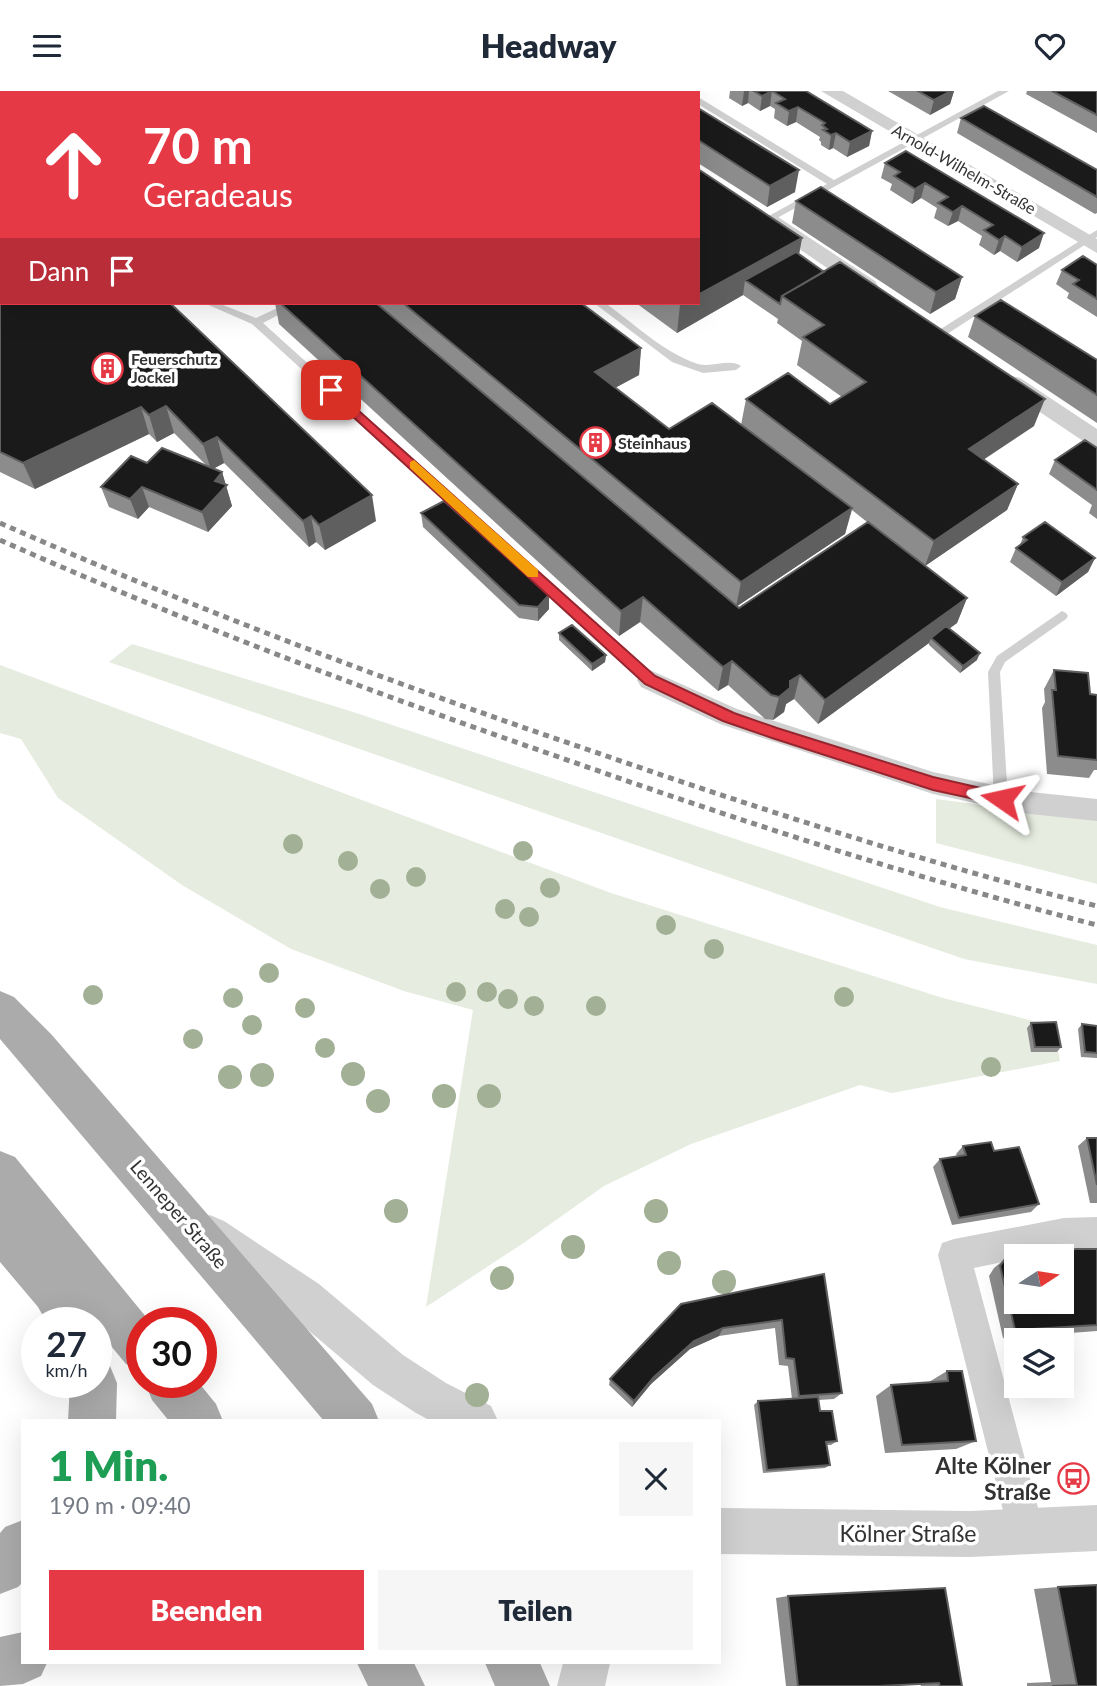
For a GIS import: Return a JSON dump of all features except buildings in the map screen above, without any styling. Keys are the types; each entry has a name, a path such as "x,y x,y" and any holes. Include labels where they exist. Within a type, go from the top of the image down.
{"main road":[{"name":"Lenneper Straße","path":"0,1010 353,1419"},
{"path":"0,1172 126,1328"},
{"path":"0,1228 54,1291 64,1307"},
{"path":"92,1419 93,1398"},
{"path":"181,1398 197,1419"},
{"path":"0,1570 21,1547"},
{"path":"0,1570 21,1566"},
{"path":"0,1663 21,1658"},
{"path":"384,1664 399,1686"},
{"path":"512,1664 524,1686"}],"street":[{"name":"Arnold-Wilhelm-Straße","path":"830,91 1093,240"},
{"path":"762,216 883,296"},
{"path":"935,330 963,349"},
{"path":"996,372 1097,440"},
{"path":"650,680 729,717 933,783 1002,799 1097,810"},
{"path":"177,1212 304,1299 388,1370 431,1398 472,1419"},
{"path":"1027,1534 954,1255 1064,1234 1097,1233"},
{"name":"Kölner Straße","path":"721,1531 1027,1534 1097,1528"},
{"path":"581,1686 587,1664"}],"lane":[{"path":"762,216 833,184 1005,91"},
{"path":"700,101 833,184"},
{"path":"935,330 1093,240"},
{"path":"214,305 257,322 650,680"},
{"path":"257,322 286,305"},
{"path":"602,305 676,360 703,369 736,366"},
{"path":"1002,799 994,672 1001,659 1062,616"}],"shaded area":[{"path":"132,644 347,710 940,907 1097,945 1097,984 964,959 109,662"},
{"path":"0,665 611,893 943,998 1053,1026 1060,1061 892,1093 860,1085 691,1144 604,1186 426,1307 473,1010 404,991 291,949 182,885 58,798 21,739 0,733"},
{"path":"936,799 1097,820 1097,884 936,843"}],"railway":[{"path":"0,523 218,614 514,724 841,834 1097,906"},
{"path":"0,540 206,627 486,731 825,846 960,888 1097,925"}],"slow traffic":[{"path":"414,465 533,573"}],"place":[{"name":"Feuerschutz Jockel","path":"108,368"},
{"name":"Steinhaus","path":"595,443"},
{"name":"Alte Kölner Straße","path":"1074,1479"}],"route":[{"path":"331,390 650,680 729,717 849,758 972,794 1002,799"}]}
